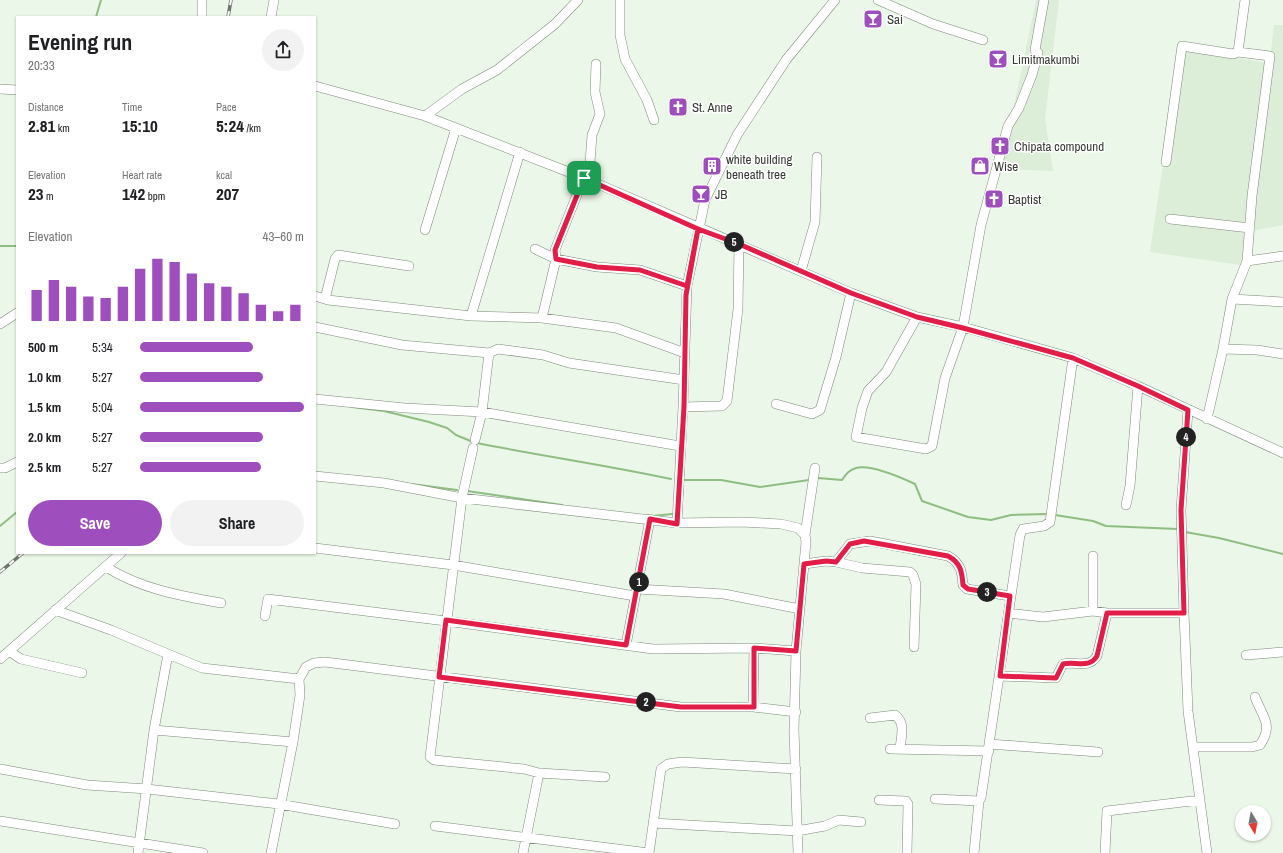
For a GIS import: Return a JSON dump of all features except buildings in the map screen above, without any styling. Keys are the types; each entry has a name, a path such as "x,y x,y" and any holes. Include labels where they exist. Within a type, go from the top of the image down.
{"street":[{"path":"202,0 202,16"},
{"path":"271,16 274,0"},
{"path":"425,116 462,89 497,70 555,24 578,0"},
{"path":"620,0 620,35 625,59 646,100 654,120"},
{"path":"677,524 680,446 684,407 687,286 705,200 737,135 786,60 835,0"},
{"path":"878,0 933,24 983,40"},
{"path":"917,317 886,372 868,391 862,408 856,437 926,449 932,446 945,378 963,328 981,225 1008,126 1019,108 1032,75 1038,53 1035,50 1044,0"},
{"path":"1238,52 1245,0"},
{"path":"1166,162 1182,46 1233,54 1238,52 1270,56 1247,261 1232,299 1223,349 1207,419"},
{"path":"542,318 556,259 555,250 590,162 592,135 600,114 595,92 596,64"},
{"path":"316,86 425,116 520,152 851,293 917,317 1073,358 1138,386 1283,453"},
{"path":"0,89 16,90"},
{"path":"426,230 456,128"},
{"path":"471,316 520,152"},
{"path":"801,271 815,222 817,157"},
{"path":"1170,219 1250,228"},
{"path":"684,407 722,406 727,401 738,309 739,244"},
{"path":"535,249 556,259 597,267 640,270 687,286"},
{"path":"325,299 335,259 338,255 409,266"},
{"path":"1247,261 1283,256"},
{"path":"776,404 812,414 820,410 836,357 851,293"},
{"path":"316,296 325,299 471,316 542,318 616,328 685,353"},
{"path":"1232,299 1283,302"},
{"path":"0,324 16,314"},
{"path":"316,327 402,345 489,353 498,349 543,355 569,362 684,380"},
{"path":"1223,349 1258,350 1283,354"},
{"path":"489,353 482,412 462,498 430,757 434,760 524,769 539,773 605,777"},
{"path":"974,853 979,801 989,748 1010,596 1021,532 1028,528 1044,526 1050,522 1073,358"},
{"path":"1126,505 1130,486 1138,386"},
{"path":"316,399 405,408 482,412 680,446"},
{"path":"1188,410 1181,510 1188,711 1207,853"},
{"path":"0,468 5,468 16,462"},
{"path":"804,535 815,468"},
{"path":"316,476 384,483 462,498 650,519 677,524 742,522 781,524 798,528 804,535 806,542 796,651 796,712 794,730 798,853"},
{"path":"626,645 650,519"},
{"path":"836,562 850,544 864,541 948,556 955,559 962,570 963,585 968,589 1010,596"},
{"path":"316,548 453,565 636,593 724,594 800,609"},
{"path":"0,659 120,554"},
{"path":"1093,556 1093,611"},
{"path":"804,564 826,561 862,568 910,572 913,575 916,584 914,647"},
{"path":"106,567 144,586 221,603"},
{"path":"265,616 268,599 446,620 662,649 754,648 796,651"},
{"path":"55,610 111,630 202,668 299,679"},
{"path":"1008,613 1043,617 1093,611 1107,613 1184,613"},
{"path":"1000,676 1056,678 1063,664 1088,664 1093,662 1097,656 1107,613"},
{"path":"754,648 754,707"},
{"path":"9,651 22,659 82,673"},
{"path":"1246,655 1283,652"},
{"path":"138,853 154,730 168,654"},
{"path":"271,853 293,742 300,695 299,679 306,667 314,663 325,662 681,707 754,707 796,712"},
{"path":"1193,747 1252,747 1260,745 1268,732 1264,713 1260,709 1255,697"},
{"path":"870,718 895,715 901,719 900,749"},
{"path":"154,730 293,742"},
{"path":"890,749 989,748 1098,752"},
{"path":"435,826 649,853 661,769 668,764 682,762 796,769"},
{"path":"0,769 87,785 147,789 280,804 395,824"},
{"path":"523,853 539,773"},
{"path":"935,799 979,801"},
{"path":"879,800 901,800 906,801 908,804 906,853"},
{"path":"1105,853 1106,813 1108,810 1200,800"},
{"path":"654,823 797,831 824,826 839,820 861,822"},
{"path":"0,822 203,853"}],"shaded area":[{"path":"1036,0 1059,0 1045,119 1053,171 1001,169"},
{"path":"1274,25 1283,25 1283,225 1251,231"},
{"path":"1180,49 1268,63 1241,265 1150,252"}],"waterway":[{"path":"96,16 101,0"},
{"path":"0,246 16,246"},
{"path":"352,407 384,411 429,422 447,428 456,435 473,442"},
{"path":"477,443 671,479"},
{"path":"818,478 842,480 848,472 856,468 870,468 886,472 915,484 922,501 968,517 991,520 1011,515 1048,514"},
{"path":"684,480 721,480 760,487 809,480"},
{"path":"411,484 457,490"},
{"path":"467,491 562,505"},
{"path":"0,526 16,513"},
{"path":"652,516 672,514"},
{"path":"1055,515 1093,521 1106,526 1178,529"},
{"path":"1185,532 1219,538 1283,554"}],"railway":[{"path":"228,16 231,0"},
{"path":"0,572 22,554"}],"place":[{"name":"Sai","path":"873,19"},
{"name":"Limitmakumbi","path":"998,59"},
{"name":"St. Anne","path":"678,107"},
{"name":"Chipata compound","path":"1000,146"},
{"name":"white building beneath tree","path":"712,166"},
{"name":"Wise","path":"980,166"},
{"name":"JB","path":"701,194"},
{"name":"Baptist","path":"994,199"}],"route":[{"path":"584,178 569,219 555,250 556,259 597,267 640,270 687,286 698,229 739,244 851,293 917,317 1073,358 1138,386 1188,410 1181,510 1184,613 1107,613 1097,656 1093,662 1088,664 1063,664 1059,675 1056,678 1000,676 1010,596 968,589 963,585 962,570 955,559 948,556 864,541 850,544 846,547 844,553 836,562 826,561 804,564 796,651 754,648 754,707 681,707 439,677 446,620 626,645 635,596 638,589 645,537 650,519 677,524 680,446 684,407 686,295 698,229 584,178"}]}
